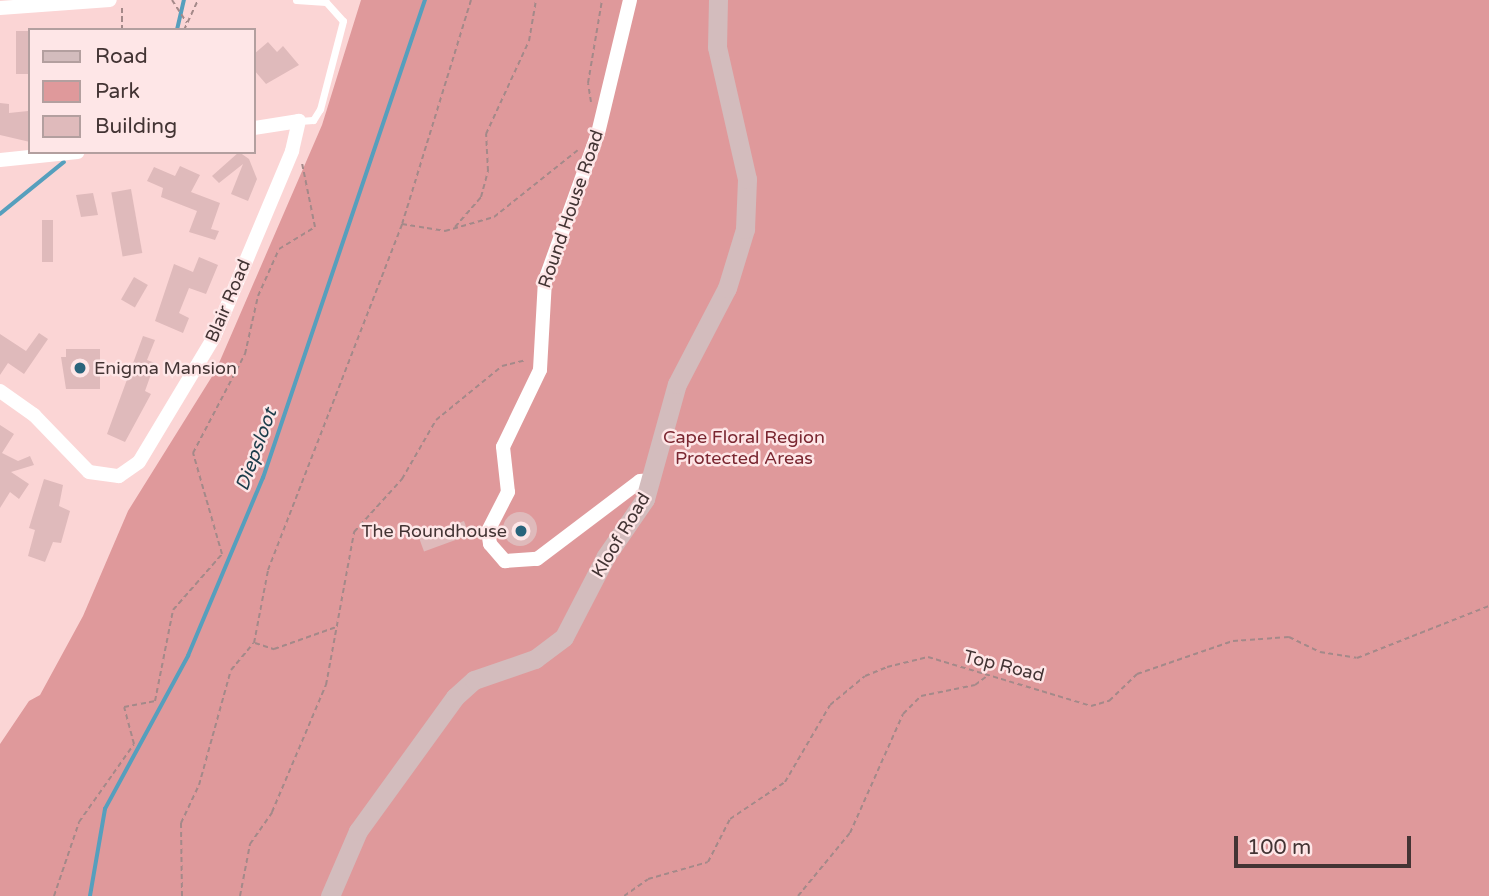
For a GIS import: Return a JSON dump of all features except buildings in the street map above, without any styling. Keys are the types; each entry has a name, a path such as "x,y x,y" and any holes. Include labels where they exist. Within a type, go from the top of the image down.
{"main road":[{"name":"Kloof Road","path":"330,896 358,831 455,697 474,680 535,659 564,637 606,556 640,509 651,480 677,384 730,282 745,229 747,179 717,47 718,0"}],"street":[{"path":"0,8 110,0"},
{"name":"Round House Road","path":"630,0 598,133 545,280 542,356 503,447 508,492 488,530 494,552 512,563 537,559 640,481 651,480"},
{"path":"256,128 306,120"},
{"name":"Blair Road","path":"0,391 34,415 89,472 119,476 139,462 214,337 295,139 306,120"},
{"path":"0,160 58,154"}],"lane":[{"path":"296,0 326,2 342,21 324,102 306,120"}],"path":[{"path":"121,0 122,28"},
{"path":"172,0 187,24"},
{"path":"185,28 198,0"},
{"path":"182,896 181,823 199,785 231,670 254,643 268,570 402,224 471,0"},
{"path":"454,228 481,197 488,171 486,134 529,41 536,0"},
{"path":"602,0 588,83 592,108 603,114"},
{"path":"402,224 445,230 494,217 598,133"},
{"path":"54,896 79,822 134,744 124,707 155,701 173,610 222,554 193,453 245,354 258,296 279,249 315,227 295,139"},
{"path":"240,896 250,844 272,812 326,685 354,532 402,480 436,419 502,366 542,356"},
{"name":"Top Road","path":"624,896 648,879 708,862 730,819 785,782 830,705 865,676 928,657 1091,706 1109,701 1137,674 1233,641 1289,637 1320,652 1357,658 1489,606"},
{"path":"254,643 274,649 337,627"},
{"path":"798,896 850,833 903,714 921,696 975,685 987,676"}],"green space":[{"name":"Cape Floral Region Protected Areas","path":"361,0 1489,0 1489,896 0,896 0,744 29,701 40,695 83,616 128,511 216,370 322,125"}],"waterway":[{"path":"177,28 184,0"},
{"name":"Diepsloot","path":"90,896 105,809 188,656 263,478 425,0"},
{"path":"0,214 64,162"}],"place":[{"name":"Enigma Mansion","path":"80,368"},
{"name":"The Roundhouse","path":"521,531"}]}
